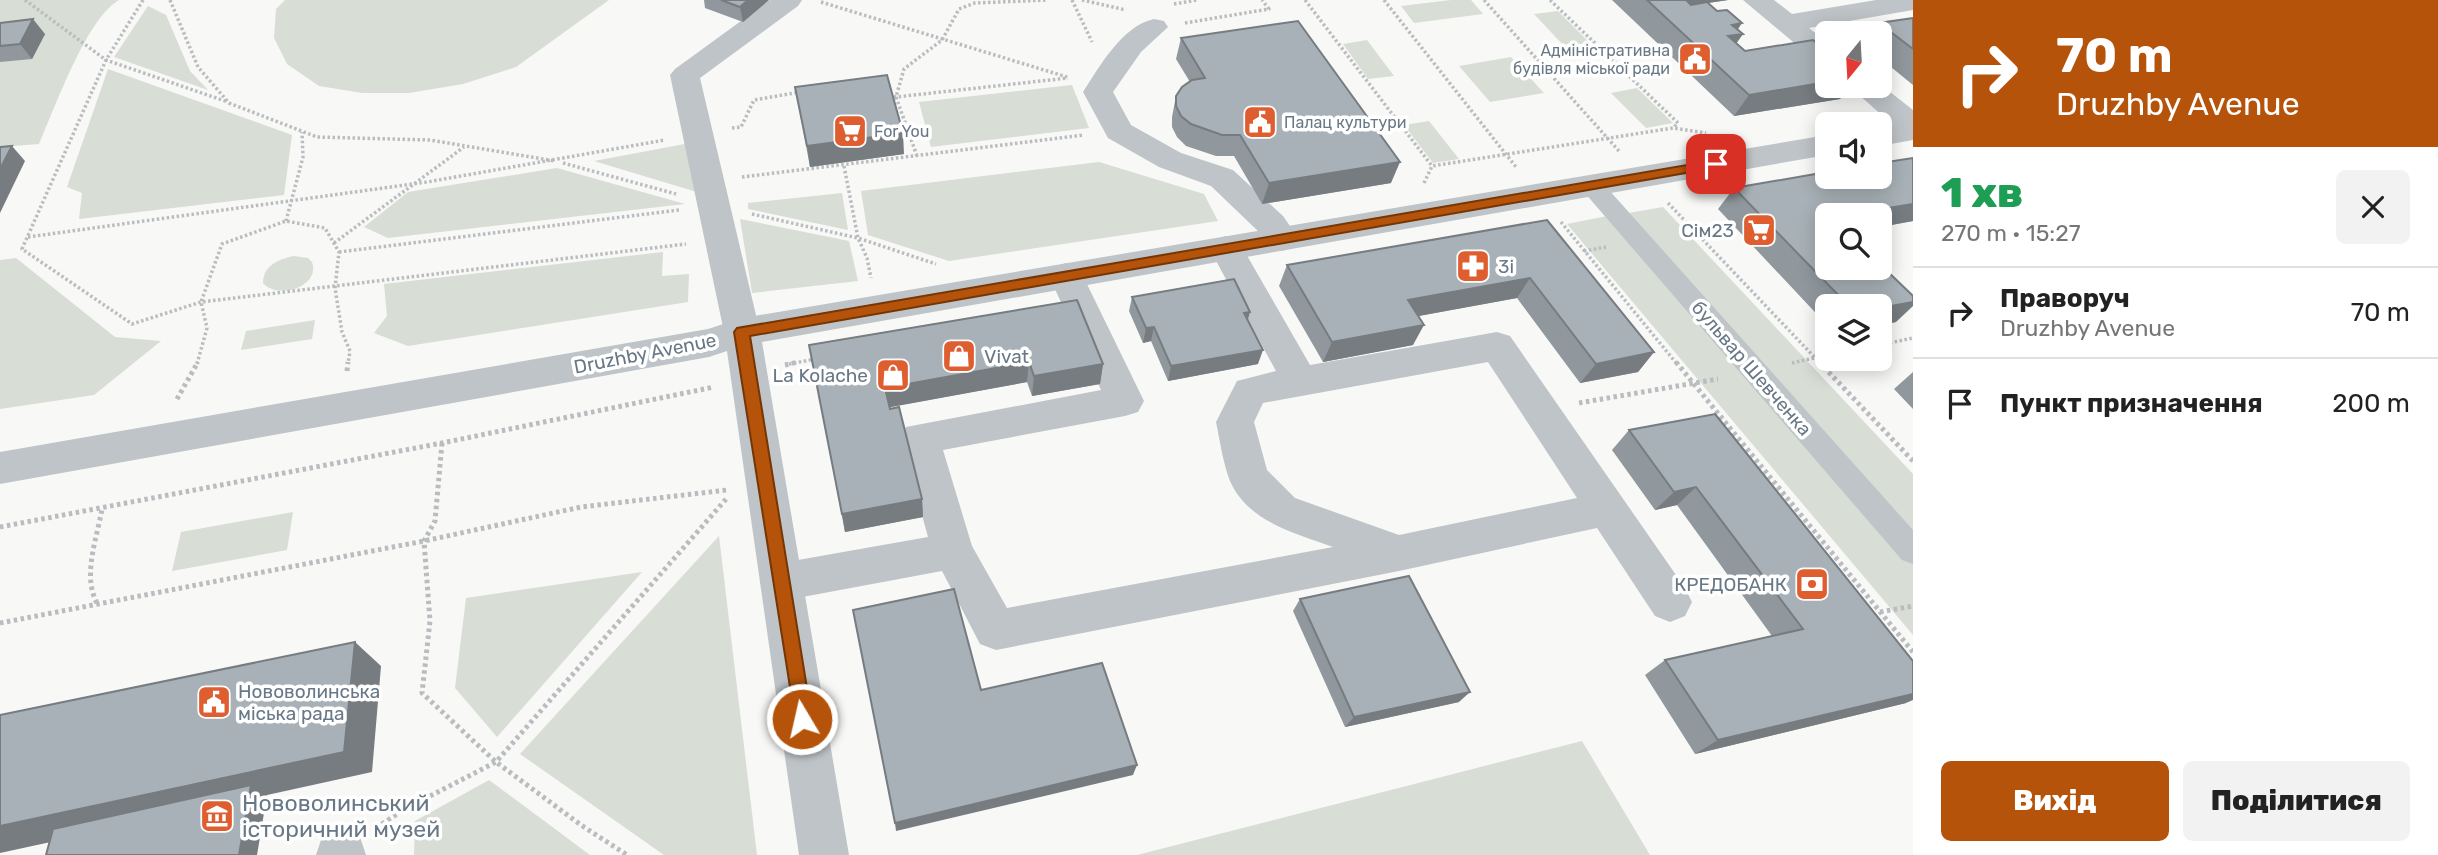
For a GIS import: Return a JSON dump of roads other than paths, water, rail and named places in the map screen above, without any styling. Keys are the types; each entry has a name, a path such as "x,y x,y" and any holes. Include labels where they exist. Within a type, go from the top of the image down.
{"street":[{"path":"788,0 685,75 742,332 824,855"},
{"path":"1757,0 1815,45"},
{"path":"1787,23 1913,2"},
{"path":"1150,21 1098,92 1119,131 1170,160 1222,178 1272,224 1282,239"},
{"path":"1878,98 1913,128"},
{"path":"1892,133 1913,128"},
{"name":"Druzhby Avenue","path":"0,468 709,343 742,332 1538,195 1603,197 1642,177 1815,147"},
{"name":"бульвар Шевченка","path":"1603,197 1913,551"},
{"path":"1226,248 1300,381"},
{"path":"1066,276 1125,401 920,438 953,551 996,630 1607,509"},
{"path":"1399,552 1281,510 1249,478 1236,422 1250,390 1497,346 1670,602"},
{"path":"781,582 953,551"}],"place":[{"name":"Адміністративна будівля міської ради","path":"1695,59"},
{"name":"Палац культури","path":"1260,122"},
{"name":"For You","path":"850,131"},
{"name":"Сім23","path":"1759,230"},
{"name":"3i","path":"1473,266"},
{"name":"Vivat","path":"959,356"},
{"name":"La Kolache","path":"893,375"},
{"name":"КРЕДОБАНК","path":"1812,584"},
{"name":"Нововолинська міська рада","path":"214,702"},
{"name":"Нововолинський історичний музей","path":"217,816"}]}
